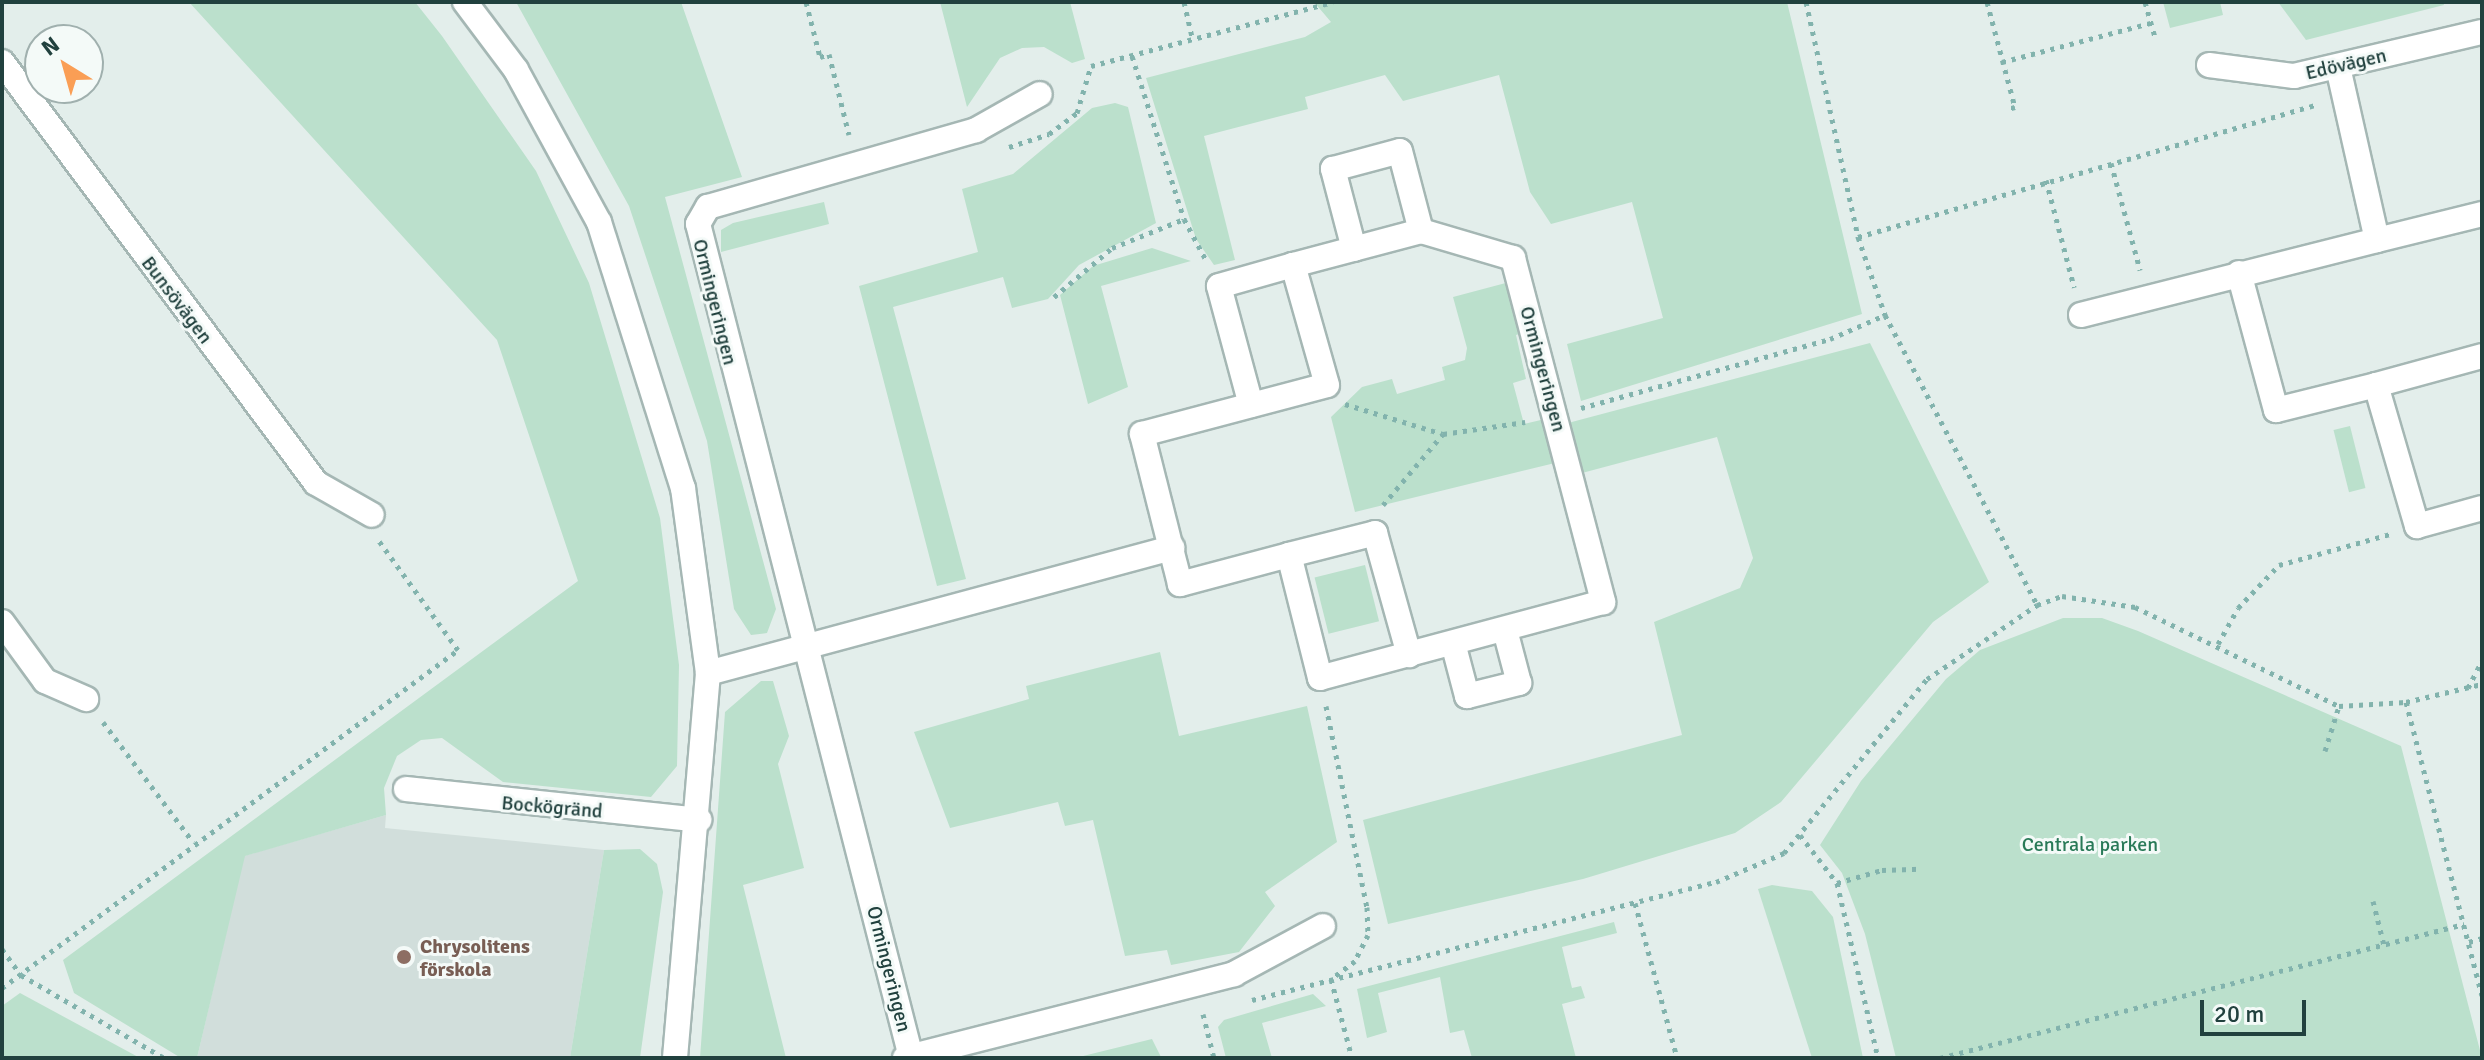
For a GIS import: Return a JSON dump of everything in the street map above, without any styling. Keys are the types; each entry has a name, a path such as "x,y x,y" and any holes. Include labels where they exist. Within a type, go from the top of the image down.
{"street":[{"path":"465,2 516,70 599,222 683,488 708,673 699,820 675,1058"},
{"name":"Edövägen","path":"2209,65 2266,76 2338,67 2482,32"},
{"name":"Bunsövägen","path":"2,62 316,483 372,515"},
{"path":"2338,67 2377,240"},
{"name":"Ormingeringen","path":"1040,94 976,130 708,207 698,224 801,648 908,1057 1234,974 1323,926"},
{"path":"1251,405 1219,286 1421,231 1400,151 1333,169 1354,249"},
{"path":"2081,315 2482,214"},
{"name":"Ormingeringen","path":"1320,678 1603,602 1513,258 1421,231"},
{"path":"1293,265 1327,385 1142,434 1180,584 1375,533 1409,655"},
{"path":"2239,273 2276,410 2482,356"},
{"path":"2376,385 2417,526 2482,508"},
{"path":"708,673 1172,548"},
{"path":"1289,555 1320,678"},
{"path":"2,622 45,681 86,699"},
{"path":"1453,643 1467,696 1480,693 1519,683 1505,630"},
{"name":"Bockögränd","path":"406,789 699,820"}],"path":[{"path":"806,2 820,57 829,54 856,162"},
{"path":"1184,2 1193,40"},
{"path":"1000,149 1064,125 1089,85 1091,66 1333,2"},
{"path":"1806,2 1858,237 1885,315 2037,605"},
{"path":"1987,2 2015,107 2008,109"},
{"path":"2145,2 2155,38"},
{"path":"2002,62 2151,23"},
{"path":"1132,56 1184,219 1219,286"},
{"path":"1858,237 2046,180 2344,97"},
{"path":"2111,163 2147,297"},
{"path":"2046,180 2081,315"},
{"path":"1054,297 1112,248 1184,219"},
{"path":"1327,385 1355,410 1443,434 1478,434 1830,339 1885,315"},
{"path":"1375,533 1371,517 1417,473 1443,434"},
{"path":"2,988 193,843 458,650 377,538 372,515"},
{"path":"2218,644 2238,608 2279,565 2417,526"},
{"path":"1246,1002 1635,903 1753,869 1800,835 1927,679 2037,605 2062,596 2116,601 2218,644 2339,706 2406,702 2482,684"},
{"path":"2468,688 2482,661"},
{"path":"1320,678 1368,935 1355,961 1331,979"},
{"path":"86,699 193,843"},
{"path":"2406,702 2482,995"},
{"path":"2325,751 2339,706"},
{"path":"1800,835 1837,883 1878,1058"},
{"path":"1837,883 1882,870 1920,869"},
{"path":"2373,901 2384,945"},
{"path":"1635,903 1677,1058"},
{"path":"1940,1058 2464,924"},
{"path":"2469,942 2482,938"},
{"path":"2,949 21,975 164,1058"},
{"path":"1331,979 1352,1058"},
{"path":"1189,1017 1217,1010"},
{"path":"1203,1014 1214,1058"}],"shaded area":[{"name":"Chrysolitens förskola","path":"386,815 385,828 604,850 570,1058 197,1058 244,856"}],"green space":[{"path":"189,2 415,2 442,36 536,171 589,283 660,518 679,665 677,766 651,797 503,782 442,738 421,740 397,756 384,788 386,815 245,856 197,1058 181,1058 74,993 63,960 578,581 497,340"},
{"path":"516,2 681,2 742,177 665,197 776,609 767,633 751,635 734,609 707,441 629,206"},
{"path":"940,2 1070,2 1085,59 1072,63 1044,47 1022,48 1000,58 967,107"},
{"path":"1314,2 1787,2 1862,314 1581,401 1567,344 1663,318 1632,202 1551,224 1530,192 1499,75 1403,101 1385,75 1305,97 1308,109 1204,136 1235,260 1214,265 1196,239 1146,78 1305,37 1331,22"},
{"path":"2163,2 2220,2 2223,15 2170,28"},
{"path":"2278,2 2443,2 2444,5 2306,40"},
{"path":"1115,103 1128,107 1156,223 1079,265 1048,299 1012,308 1003,277 893,307 966,579 937,586 859,286 978,252 962,189 1013,174 1092,108"},
{"path":"824,202 829,224 721,252 721,230 733,223"},
{"path":"1152,248 1191,261 1101,286 1128,387 1088,404 1060,295 1093,266"},
{"path":"1517,280 1531,330 1516,335 1526,379 1513,383 1524,424 1545,419 1555,463 1355,512 1331,417 1362,387 1392,379 1397,394 1445,380 1442,367 1465,360 1467,348 1453,297"},
{"path":"1870,343 1989,582 1933,622 1781,802 1735,833 1583,879 1388,924 1363,820 1682,735 1654,622 1740,588 1753,558 1717,437 1582,473 1568,423"},
{"path":"2350,426 2365,488 2349,492 2334,430"},
{"path":"1365,565 1379,621 1329,634 1315,578"},
{"name":"Centrala parken","path":"2063,618 2102,618 2138,631 2401,746 2482,1058 1896,1058 1865,934 1842,873 1820,845 1861,781 1946,679 1980,650"},
{"path":"1160,652 1179,736 1307,706 1337,842 1265,892 1275,906 1239,952 1171,965 1167,950 1125,956 1093,820 1065,826 1058,802 950,828 914,732 1029,699 1026,686"},
{"path":"761,681 773,681 789,736 778,764 804,868 743,885 786,1058 700,1058 725,712"},
{"path":"640,849 657,864 663,892 640,1058 570,1058 604,850"},
{"path":"1772,885 1812,891 1833,917 1863,1058 1812,1058 1758,889"},
{"path":"1614,922 1617,933 1562,947 1572,988 1581,986 1585,998 1562,1004 1576,1058 1472,1058 1464,1030 1450,1033 1440,977 1378,993 1387,1032 1367,1038 1357,989"},
{"path":"20,993 140,1058 2,1058 2,1006"},
{"path":"1313,994 1326,1006 1262,1023 1272,1058 1226,1058 1218,1027 1224,1020"},
{"path":"1152,1039 1161,1057 1182,1058 1075,1058"}],"place":[{"name":"Chrysolitens förskola","path":"404,957"}]}
